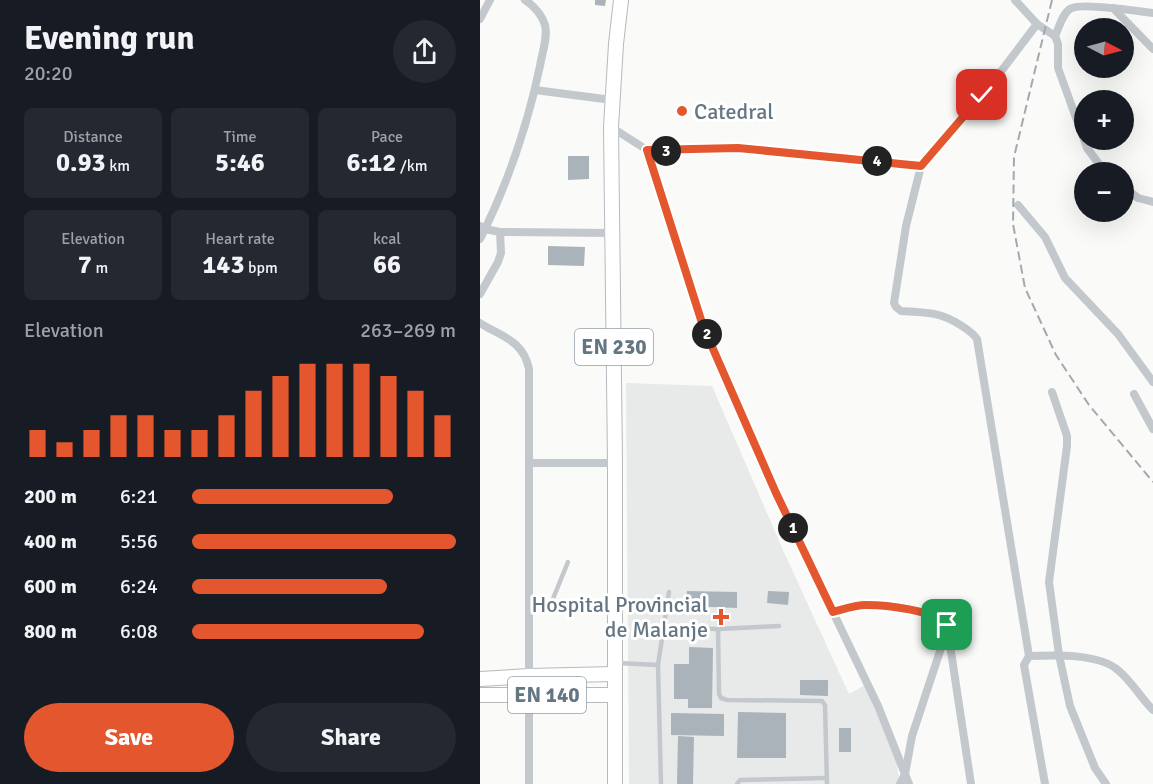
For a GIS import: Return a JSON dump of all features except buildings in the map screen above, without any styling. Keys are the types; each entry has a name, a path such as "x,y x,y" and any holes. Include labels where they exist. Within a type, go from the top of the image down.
{"main road":[{"name":"EN 230","path":"615,784 615,463 611,127 621,0"},
{"name":"EN 140","path":"480,679 614,668"},
{"name":"EN 140","path":"480,695 615,695"}],"street":[{"path":"480,20 490,0"},
{"path":"480,239 483,228 505,189 535,90 546,36 545,25 537,9 525,0"},
{"path":"1015,0 1037,24 1055,36 1058,44 1058,68 1087,148 1098,162"},
{"path":"1055,36 1066,12 1073,4 1153,13"},
{"path":"1113,8 1153,49"},
{"path":"1037,24 996,78 921,166 906,226 894,303 901,311 941,314 949,317 977,339 1029,656 1024,665 1045,784"},
{"path":"535,90 612,100"},
{"path":"611,127 647,150 738,148 921,166"},
{"path":"647,150 703,326 776,493 878,706 909,784"},
{"path":"1134,195 1153,202"},
{"path":"1018,205 1045,237 1065,278 1118,334 1153,382"},
{"path":"483,228 500,232 612,233"},
{"path":"480,294 501,253 500,232"},
{"path":"480,323 513,342 522,350 528,362 529,784"},
{"path":"1052,392 1067,436 1049,582 1059,655 1070,706 1095,768 1106,784"},
{"path":"1134,394 1153,429"},
{"path":"529,463 615,463"},
{"path":"833,612 867,605 917,611 943,619 947,625 971,784"},
{"path":"900,784 905,774 912,736 947,630"},
{"path":"1029,656 1059,655 1106,662 1118,669 1153,710"}],"lane":[{"path":"528,613 552,605 568,562"},
{"path":"661,784 658,665 669,592"},
{"path":"664,628 718,629 779,626"},
{"path":"718,629 719,694 722,699 822,702 825,705 827,781 740,780 737,784"},
{"path":"614,668 658,665"}],"shaded area":[{"name":"Hospital Provincial de Malanje","path":"626,383 712,386 849,694 865,685 897,763 899,779 896,784 629,784"}],"railway":[{"path":"1052,0 1014,157 1013,224 1025,288 1056,355 1089,405 1153,482"}],"place":[{"name":"Catedral","path":"682,111"},
{"name":"Hospital Provincial de Malanje","path":"721,617"}],"route":[{"path":"947,625 943,619 917,611 867,605 833,612 776,493 703,326 647,150 738,148 921,166 982,95"}]}
